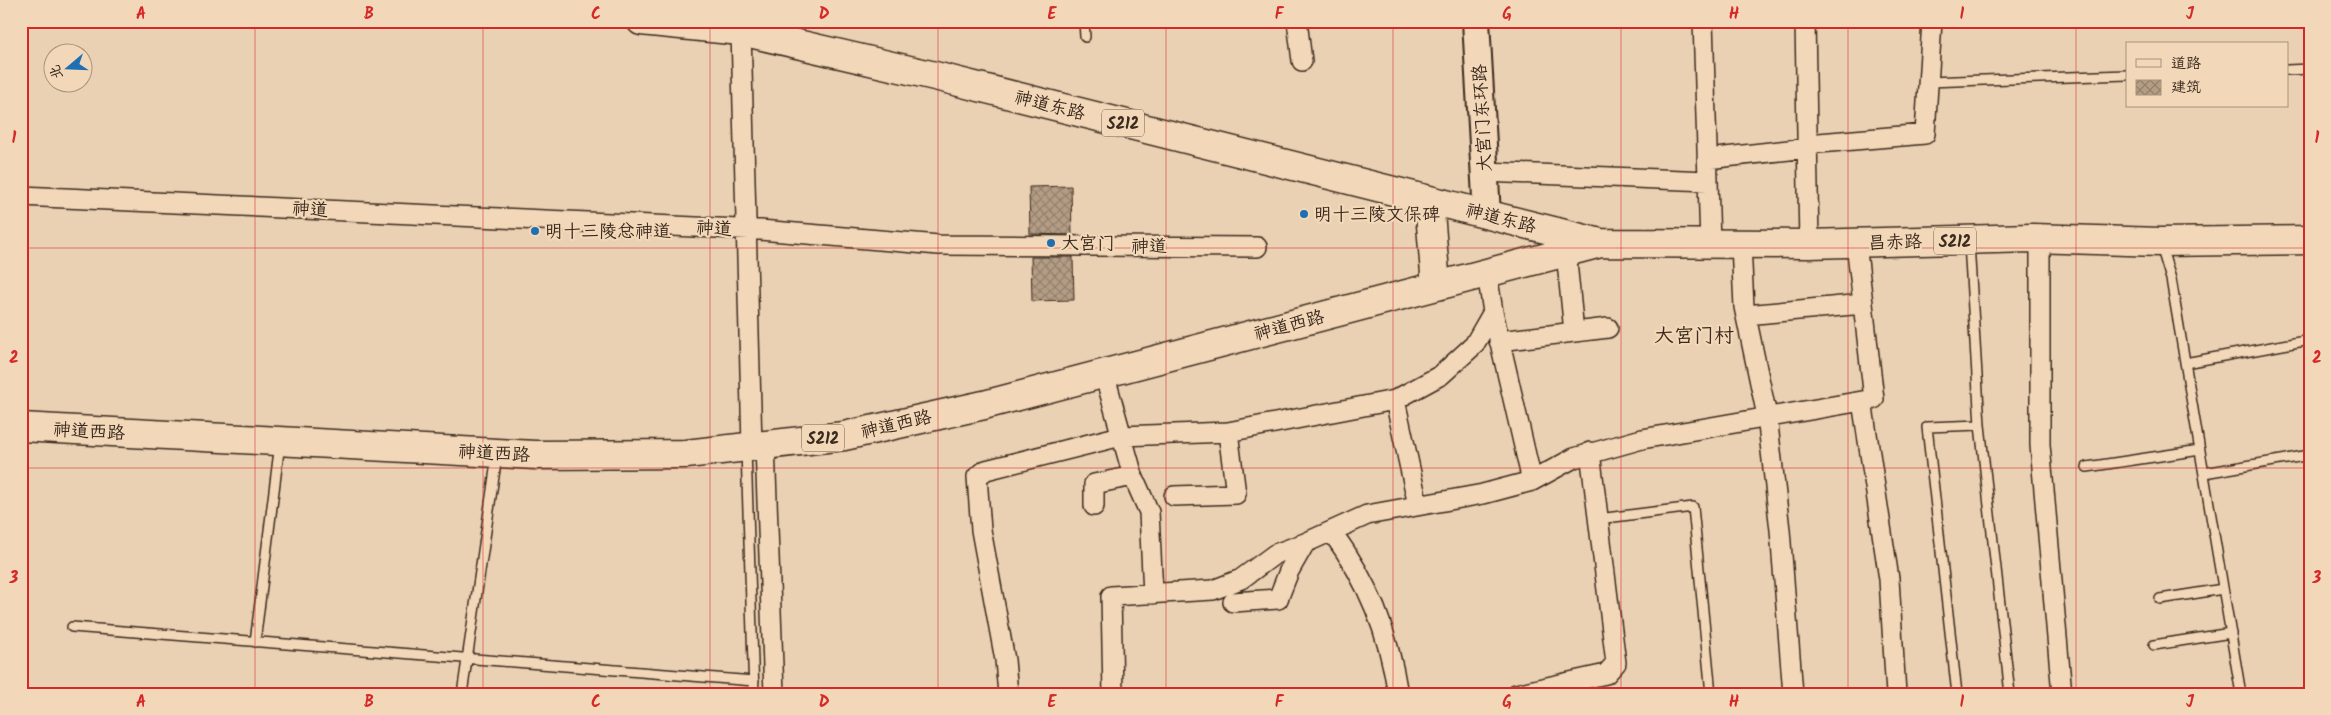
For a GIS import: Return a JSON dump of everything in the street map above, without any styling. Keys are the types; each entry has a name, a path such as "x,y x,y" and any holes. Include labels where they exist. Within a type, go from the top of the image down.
{"main road":[{"name":"神道东路","path":"641,21 741,26 781,31 935,76 1601,243"},
{"path":"1429,200 1426,245 1436,286"},
{"name":"昌赤路","path":"1601,243 1809,244 2040,238 2160,242 2310,240"},
{"name":"神道西路","path":"21,427 534,455 686,454 844,436 984,405 1601,243"}],"street":[{"path":"1297,21 1302,60"},
{"name":"大宫门东环路","path":"1476,21 1487,215"},
{"path":"1703,21 1710,244"},
{"path":"1805,21 1809,244"},
{"path":"1708,159 1807,146 1925,134 1932,21"},
{"path":"741,26 745,229 754,446 774,694"},
{"path":"1485,172 1708,181"},
{"name":"神道","path":"21,196 745,229 939,245 1258,247"},
{"path":"2040,238 2040,445 2062,694"},
{"path":"1112,694 1111,596 1213,590 1242,579 1275,554 1332,532 1367,515 1483,494 1532,481 1574,458 1642,439 1874,399 1856,243"},
{"path":"1741,244 1746,315 1767,416 1780,530 1793,694"},
{"path":"1566,252 1574,332"},
{"path":"1487,273 1499,341 1532,481"},
{"path":"1746,315 1863,304"},
{"path":"1008,694 1005,660 980,530 977,478 986,470 1121,436 1228,432 1395,400 1441,375 1474,345 1493,312"},
{"path":"1499,341 1608,328"},
{"path":"1104,373 1133,476 1149,512 1153,594"},
{"path":"1395,400 1418,506"},
{"path":"1862,401 1889,579 1896,694"},
{"path":"1174,496 1236,494 1228,432"},
{"path":"1522,693 1606,674 1616,663 1590,452"},
{"path":"1094,506 1094,484 1133,476"},
{"path":"1332,532 1352,559 1375,605 1392,654 1398,694"},
{"path":"1233,602 1278,599 1289,571 1306,543"}],"lane":[{"path":"1084,21 1084,37"},
{"path":"2288,70 2310,69"},
{"path":"1928,82 2126,75"},
{"path":"1969,240 1980,425 2010,694"},
{"path":"2160,242 2171,279 2241,694"},
{"path":"2185,362 2310,340"},
{"path":"1957,694 1927,427 1980,425"},
{"path":"255,642 281,441"},
{"path":"754,446 754,694"},
{"path":"2086,467 2200,450"},
{"path":"462,694 498,453"},
{"path":"2204,474 2310,455"},
{"path":"1598,519 1693,507 1711,694"},
{"path":"2160,599 2223,589"},
{"path":"72,627 754,681"},
{"path":"2154,645 2231,632"}],"building":[{"path":"1071,186 1072,235 1030,234 1029,187"},
{"path":"1031,257 1073,257 1074,300 1032,301"}],"place":[{"name":"明十三陵文保碑","path":"1304,214"},
{"name":"明十三陵总神道","path":"535,231"},
{"name":"大宫门","path":"1051,243"}],"district":[{"name":"大宫门村","path":"1694,335"}]}
